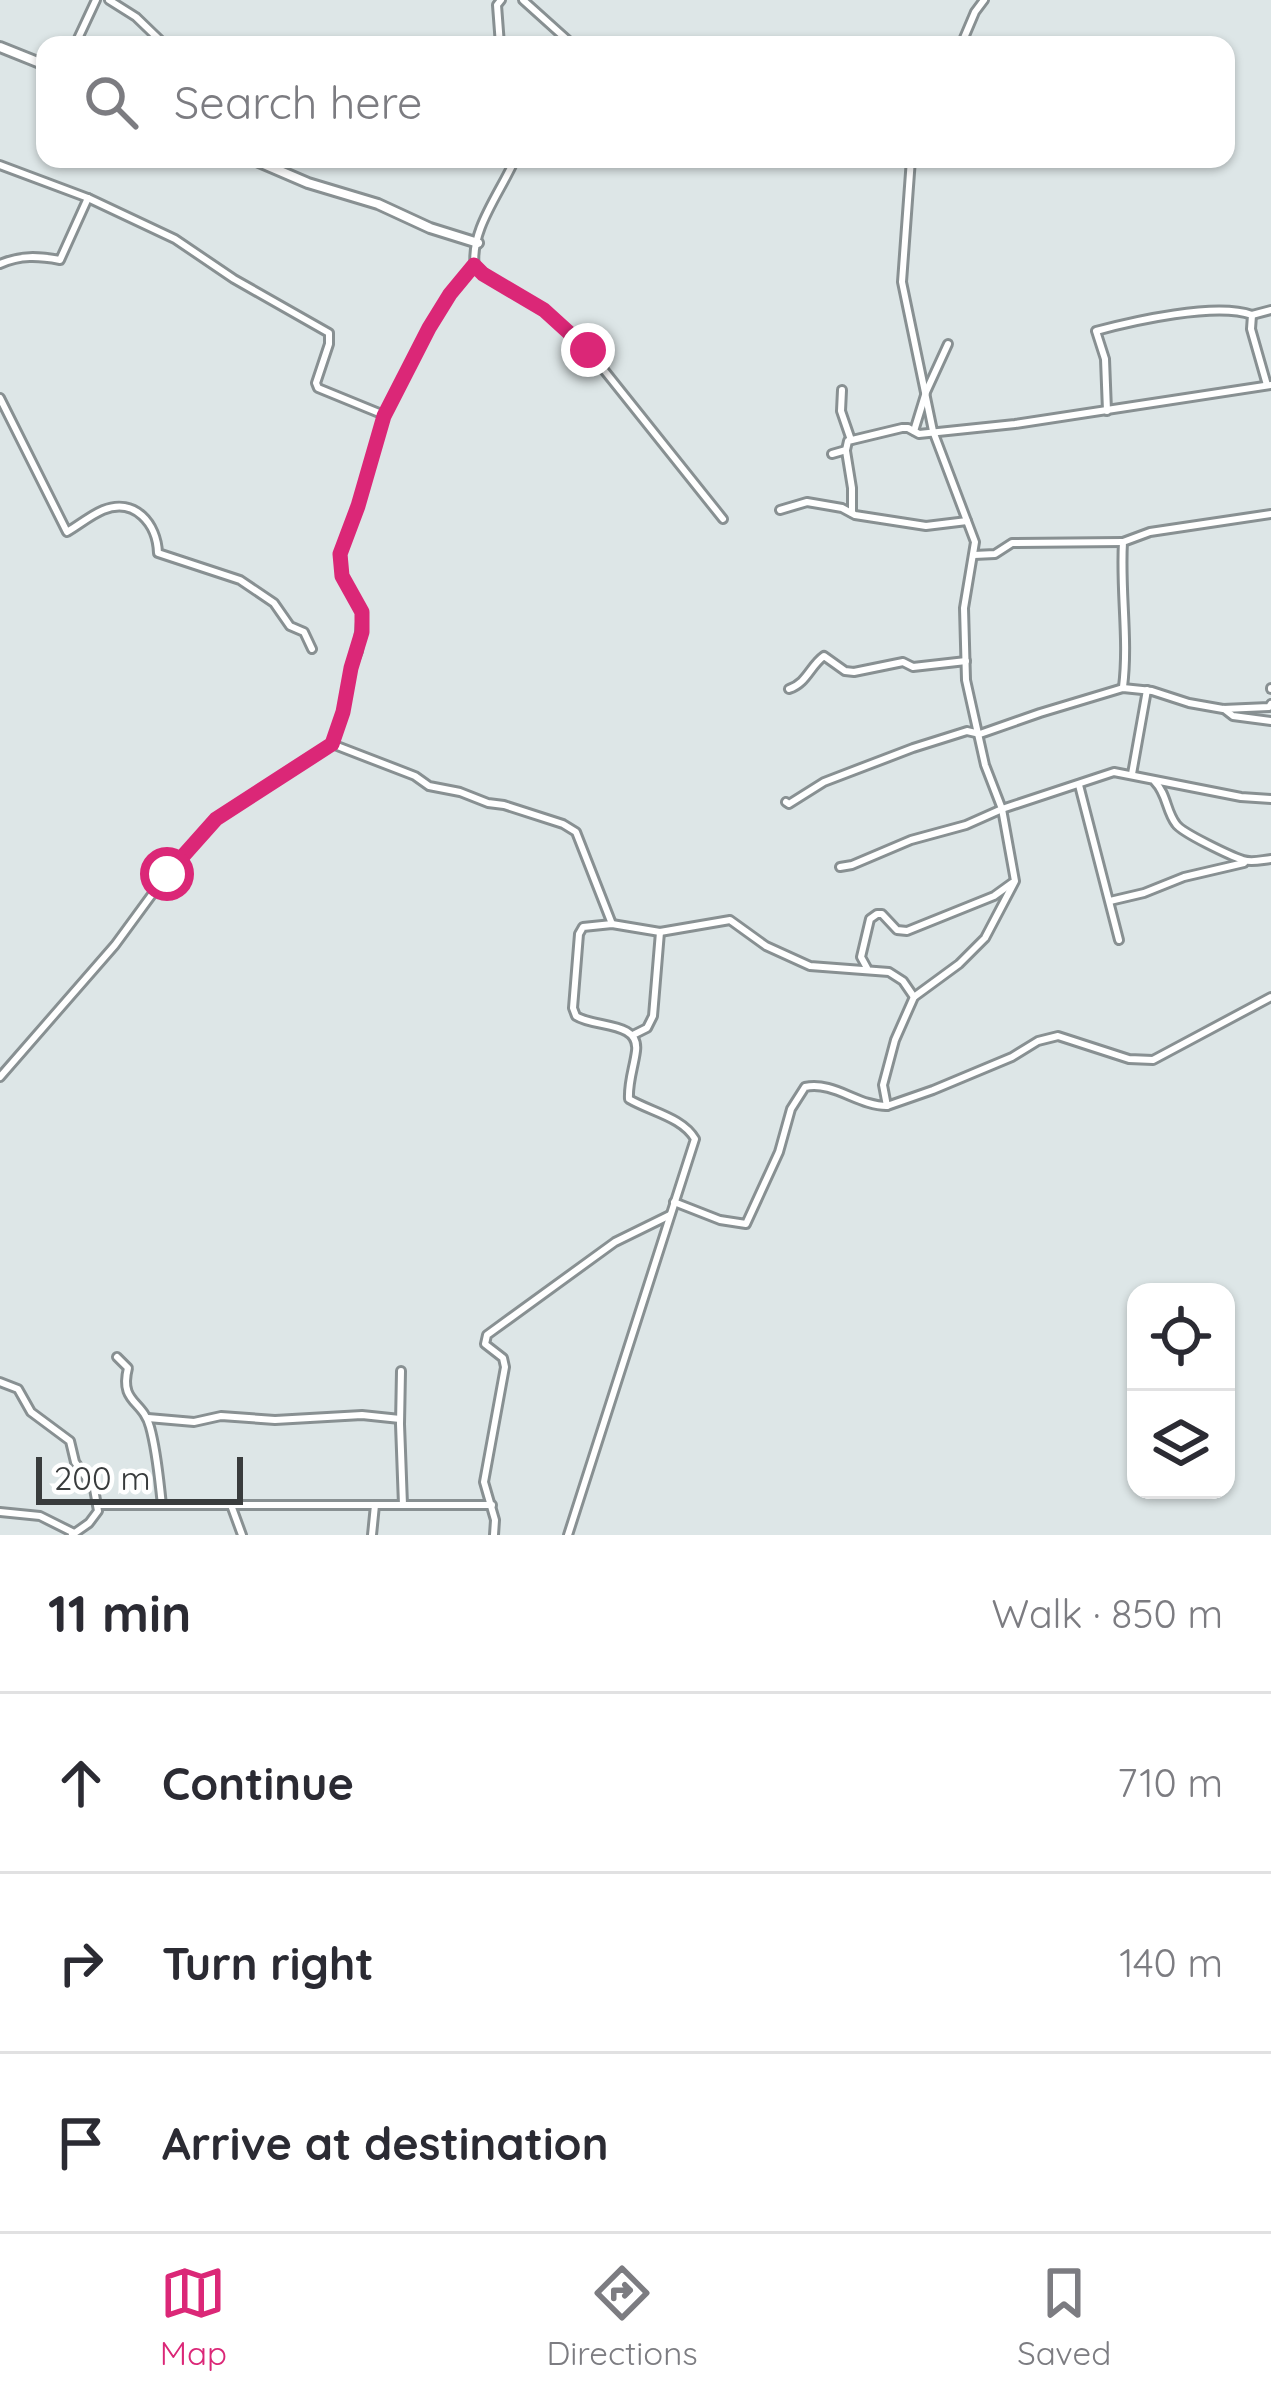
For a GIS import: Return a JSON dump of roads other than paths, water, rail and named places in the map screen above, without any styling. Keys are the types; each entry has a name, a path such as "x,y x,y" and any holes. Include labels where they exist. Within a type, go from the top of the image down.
{"street":[{"path":"79,36 96,0"},
{"path":"109,0 156,36"},
{"path":"499,36 497,5 501,0"},
{"path":"523,0 563,36"},
{"path":"965,36 984,0"},
{"path":"0,47 36,61"},
{"path":"0,164 88,197 175,239 234,279 329,332 316,383 319,388 384,416"},
{"path":"273,168 478,243"},
{"path":"0,1077 216,819 332,744 362,632 362,612 342,576 340,554 384,416 429,328 474,265 482,226 511,168"},
{"path":"887,1106 884,1085 895,1040 914,997 986,938 1015,881 1002,809 985,765 966,680 964,608 975,542 933,431 902,282 910,168"},
{"path":"0,264 37,256 60,260 88,197"},
{"path":"474,265 544,310 588,350 724,519"},
{"path":"1107,410 1105,358 1096,331 1168,316 1236,309 1252,315 1271,310"},
{"path":"852,513 846,450 851,440 902,428 919,434 1015,424 1269,385 1251,329 1252,315"},
{"path":"914,431 948,344"},
{"path":"842,390 841,411 851,440"},
{"path":"0,398 67,532 104,509 142,514 157,534 158,553 240,580 274,604 290,626 304,632 312,649"},
{"path":"832,454 846,450"},
{"path":"780,510 807,502 926,526 967,520"},
{"path":"974,555 995,554 1012,543 1124,542 1150,532 1271,514"},
{"path":"1123,688 1127,657 1124,542"},
{"path":"789,689 804,681 824,656 844,671 903,662 913,667 966,661"},
{"path":"786,802 848,771 913,748 967,731 980,734 1123,688 1223,709 1271,704"},
{"path":"1132,774 1147,690"},
{"path":"1223,709 1233,716 1271,722"},
{"path":"332,744 415,776 429,786 504,805 576,832 612,924"},
{"path":"840,867 1114,772 1271,799"},
{"path":"1147,777 1160,784 1172,820 1183,831 1247,862"},
{"path":"1079,785 1119,940"},
{"path":"1110,901 1184,877 1271,859"},
{"path":"868,970 861,953 873,916 882,914 897,931 907,932 994,896 1015,881"},
{"path":"568,1535 695,1138 680,1122 629,1099 638,1044 634,1035 626,1029 579,1020 573,1008 583,927 612,924 660,932 730,920 766,946 810,967 890,971 914,997"},
{"path":"634,1035 647,1028 653,1016 660,932"},
{"path":"674,1202 720,1220 746,1224 778,1151 790,1108 805,1087 827,1086 862,1103 887,1106 1058,1036 1129,1059 1153,1060 1271,997"},
{"path":"494,1535 495,1520 484,1482 505,1367 503,1358 485,1343 487,1335 615,1241 670,1214"},
{"path":"117,1357 128,1368 125,1389 148,1418 162,1505"},
{"path":"401,1371 403,1505"},
{"path":"0,1382 18,1389 31,1412 68,1438 98,1504 94,1517 73,1534 40,1516 0,1512"},
{"path":"148,1418 194,1422 221,1416 274,1420 362,1415 400,1419"},
{"path":"98,1504 492,1505"},
{"path":"231,1505 242,1535"},
{"path":"372,1535 375,1505"}]}
